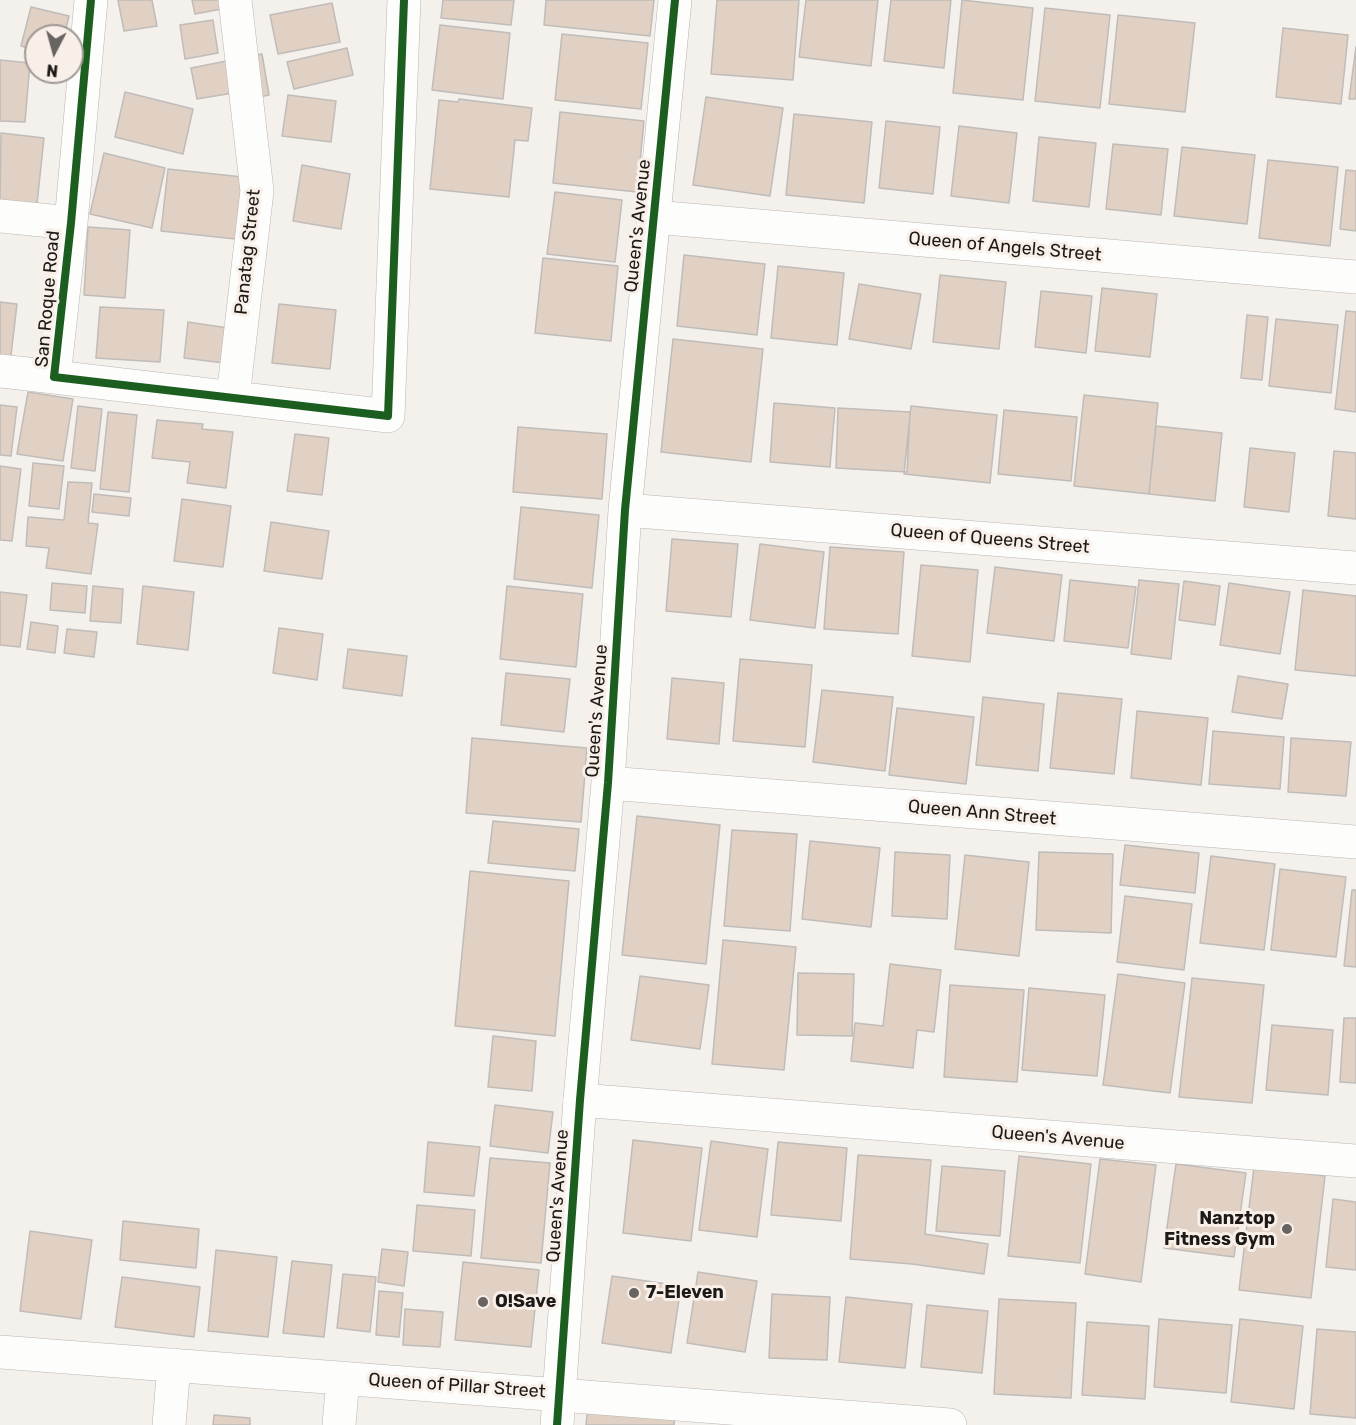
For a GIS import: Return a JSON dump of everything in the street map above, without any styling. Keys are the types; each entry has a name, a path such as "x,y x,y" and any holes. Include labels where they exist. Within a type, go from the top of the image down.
{"street":[{"name":"San Roque Road","path":"91,0 71,223 54,377 388,416 404,0"},
{"name":"Panatag Street","path":"233,397 256,190 235,0"},
{"name":"Queen's Avenue","path":"559,1410 580,1100 608,783 625,510 675,0"},
{"path":"0,216 71,223"},
{"name":"Queen of Angels Street","path":"654,217 1356,277"},
{"path":"0,371 54,377"},
{"name":"Queen of Queens Street","path":"625,510 1356,568"},
{"name":"Queen Ann Street","path":"608,783 1356,842"},
{"name":"Queen's Avenue","path":"580,1100 1356,1161"},
{"name":"Queen of Pillar Street","path":"0,1352 343,1378 559,1410 950,1425"},
{"path":"169,1425 174,1365"},
{"path":"339,1425 343,1378"}],"building":[{"path":"118,0 152,0 157,26 124,31"},
{"path":"192,0 242,0 243,5 195,14"},
{"path":"443,0 514,0 511,25 441,18"},
{"path":"546,0 654,0 650,36 544,25"},
{"path":"717,0 799,0 793,80 711,74"},
{"path":"806,0 878,0 871,66 799,57"},
{"path":"891,0 951,0 944,68 884,61"},
{"path":"962,0 1033,8 1023,100 953,93"},
{"path":"332,3 340,42 278,54 270,15"},
{"path":"31,7 69,16 67,24 27,24"},
{"path":"1045,8 1110,15 1100,108 1035,101"},
{"path":"1118,15 1195,23 1185,112 1109,104"},
{"path":"213,20 218,53 185,59 180,25"},
{"path":"440,25 510,33 503,99 432,90"},
{"path":"1283,28 1348,35 1341,104 1276,97"},
{"path":"562,34 648,43 641,109 555,100"},
{"path":"1356,47 1356,99 1349,99"},
{"path":"347,48 353,75 294,89 287,62"},
{"path":"262,54 269,95 235,102 233,93 197,99 191,68"},
{"path":"0,60 24,62 24,84 28,84 25,122 0,121"},
{"path":"125,92 193,109 183,154 115,137"},
{"path":"288,95 336,101 331,142 282,136"},
{"path":"706,97 783,108 770,196 693,185"},
{"path":"459,99 532,108 528,141 515,140 509,197 430,189 439,100 458,102"},
{"path":"560,112 644,121 637,192 553,183"},
{"path":"794,114 872,122 864,203 786,195"},
{"path":"886,121 940,127 933,194 879,188"},
{"path":"959,126 1017,133 1009,203 951,196"},
{"path":"1,133 44,138 37,204 0,200"},
{"path":"1039,137 1096,143 1089,207 1033,201"},
{"path":"1113,144 1168,149 1161,215 1106,209"},
{"path":"1182,147 1255,155 1247,224 1174,216"},
{"path":"104,153 165,168 152,228 90,214"},
{"path":"1268,160 1338,167 1330,246 1259,238"},
{"path":"302,165 350,174 341,229 293,221"},
{"path":"168,169 252,178 245,240 161,231"},
{"path":"1346,170 1356,171 1356,231 1340,229"},
{"path":"555,192 622,200 615,262 547,254"},
{"path":"88,227 130,230 125,298 84,295"},
{"path":"684,255 765,264 757,335 677,326"},
{"path":"543,258 618,266 611,341 535,333"},
{"path":"778,266 844,273 837,345 771,338"},
{"path":"940,275 1006,282 999,349 933,342"},
{"path":"859,284 921,294 911,349 849,339"},
{"path":"1102,288 1157,294 1150,357 1095,351"},
{"path":"1041,291 1092,296 1086,353 1035,347"},
{"path":"0,302 17,304 10,364 0,363"},
{"path":"279,304 336,310 330,369 272,363"},
{"path":"100,307 164,310 160,362 96,358"},
{"path":"1346,311 1356,312 1356,412 1335,409"},
{"path":"1247,315 1268,317 1262,380 1241,378"},
{"path":"1276,319 1338,325 1331,393 1269,386"},
{"path":"188,322 228,328 224,363 184,358"},
{"path":"673,339 763,349 751,462 661,452"},
{"path":"28,392 73,399 63,461 17,454"},
{"path":"1084,395 1158,403 1149,494 1074,486"},
{"path":"774,403 835,408 830,467 770,462"},
{"path":"0,405 17,407 11,456 0,455"},
{"path":"78,406 102,409 95,471 71,468"},
{"path":"911,406 997,415 990,483 904,474"},
{"path":"838,408 910,412 907,472 836,468"},
{"path":"1004,410 1077,417 1071,481 998,474"},
{"path":"108,412 137,415 129,492 100,489"},
{"path":"157,420 203,424 202,429 233,432 226,488 187,483 190,462 152,458"},
{"path":"1156,426 1222,433 1215,501 1149,494"},
{"path":"518,427 607,434 602,499 513,492"},
{"path":"295,434 329,438 322,495 287,491"},
{"path":"1250,448 1295,453 1289,512 1244,507"},
{"path":"1334,451 1356,453 1356,519 1328,516"},
{"path":"33,463 64,466 59,509 29,506"},
{"path":"0,466 21,469 12,541 0,540"},
{"path":"68,482 92,483 88,523 98,524 91,574 46,568 49,548 26,546 28,517 64,520"},
{"path":"94,494 131,498 129,516 92,512"},
{"path":"182,499 231,506 223,567 174,561"},
{"path":"521,507 599,515 592,588 514,579"},
{"path":"271,522 329,531 322,579 264,571"},
{"path":"672,539 738,544 731,617 666,611"},
{"path":"760,544 824,552 815,628 750,620"},
{"path":"830,547 904,552 898,634 824,629"},
{"path":"921,565 978,570 970,662 912,656"},
{"path":"995,567 1062,575 1054,641 987,633"},
{"path":"1070,580 1136,587 1128,648 1064,641"},
{"path":"1139,580 1179,584 1171,659 1131,654"},
{"path":"1184,581 1220,586 1215,625 1179,620"},
{"path":"52,583 87,586 85,613 50,610"},
{"path":"1229,583 1290,592 1280,654 1220,645"},
{"path":"93,586 123,589 121,623 90,621"},
{"path":"143,586 194,592 188,650 137,644"},
{"path":"507,586 583,594 576,667 500,659"},
{"path":"1303,590 1356,596 1356,676 1295,670"},
{"path":"0,592 27,595 20,647 0,645"},
{"path":"31,622 58,626 55,653 27,649"},
{"path":"279,628 323,634 317,680 273,673"},
{"path":"67,629 97,632 94,657 64,653"},
{"path":"348,649 407,656 402,696 343,688"},
{"path":"740,659 812,665 805,747 733,741"},
{"path":"506,673 570,679 564,732 501,725"},
{"path":"1238,676 1288,684 1282,719 1232,712"},
{"path":"672,678 724,683 719,744 667,739"},
{"path":"822,690 893,697 885,771 813,762"},
{"path":"1058,693 1122,699 1114,774 1050,768"},
{"path":"983,697 1044,704 1038,771 976,765"},
{"path":"897,708 974,717 966,784 889,775"},
{"path":"1137,711 1208,718 1201,785 1131,778"},
{"path":"1213,731 1284,737 1280,789 1209,784"},
{"path":"472,738 587,748 581,822 466,813"},
{"path":"1291,738 1351,742 1346,796 1288,792"},
{"path":"637,816 720,825 706,964 622,955"},
{"path":"493,821 579,829 575,871 488,863"},
{"path":"732,830 797,834 790,931 724,926"},
{"path":"810,841 880,848 871,927 802,919"},
{"path":"1125,845 1199,853 1195,893 1120,885"},
{"path":"895,852 950,855 947,919 892,916"},
{"path":"1039,852 1113,854 1111,933 1036,930"},
{"path":"965,855 1029,862 1019,956 955,949"},
{"path":"1211,856 1275,864 1264,950 1200,943"},
{"path":"1280,869 1346,877 1336,957 1271,950"},
{"path":"470,871 569,881 555,1036 455,1026"},
{"path":"1352,890 1356,890 1356,967 1344,966"},
{"path":"1125,896 1192,904 1184,970 1117,962"},
{"path":"723,940 796,947 784,1070 712,1064"},
{"path":"890,964 941,970 934,1032 917,1030 913,1068 851,1061 855,1023 883,1026"},
{"path":"798,973 854,974 852,1036 797,1035"},
{"path":"1118,974 1185,983 1170,1093 1103,1085"},
{"path":"640,976 709,985 700,1049 631,1040"},
{"path":"1192,978 1264,985 1252,1103 1179,1097"},
{"path":"950,985 1024,990 1017,1082 944,1077"},
{"path":"1029,988 1105,995 1097,1076 1022,1070"},
{"path":"1344,1018 1356,1018 1356,1083 1340,1082"},
{"path":"1272,1025 1333,1030 1328,1095 1266,1090"},
{"path":"493,1036 536,1041 532,1091 488,1087"},
{"path":"495,1105 553,1112 548,1153 490,1146"},
{"path":"633,1140 702,1148 691,1241 623,1233"},
{"path":"711,1141 768,1149 757,1237 699,1230"},
{"path":"428,1142 480,1147 474,1196 424,1192"},
{"path":"778,1142 847,1148 841,1221 771,1215"},
{"path":"858,1155 931,1160 925,1234 988,1244 984,1274 912,1264 850,1259"},
{"path":"1019,1156 1091,1164 1080,1263 1008,1256"},
{"path":"490,1158 550,1163 541,1263 481,1258"},
{"path":"1100,1159 1156,1165 1141,1282 1085,1274"},
{"path":"1176,1164 1246,1173 1234,1257 1164,1248"},
{"path":"942,1166 1005,1171 1000,1236 936,1231"},
{"path":"1254,1167 1325,1176 1311,1298 1239,1290"},
{"path":"1333,1199 1356,1202 1356,1270 1326,1267"},
{"path":"417,1205 475,1210 471,1256 413,1251"},
{"path":"123,1221 199,1229 196,1268 120,1260"},
{"path":"30,1231 92,1240 81,1319 20,1311"},
{"path":"382,1249 408,1252 404,1286 378,1282"},
{"path":"216,1250 277,1257 268,1337 208,1331"},
{"path":"292,1261 332,1265 324,1337 283,1333"},
{"path":"463,1262 539,1270 531,1347 455,1340"},
{"path":"698,1272 757,1281 745,1352 687,1343"},
{"path":"343,1274 376,1277 370,1332 337,1328"},
{"path":"612,1276 681,1286 671,1353 602,1343"},
{"path":"122,1277 200,1287 194,1337 115,1327"},
{"path":"379,1291 403,1293 399,1337 376,1335"},
{"path":"772,1294 830,1297 827,1360 769,1358"},
{"path":"846,1297 912,1304 905,1368 839,1362"},
{"path":"999,1299 1076,1303 1071,1398 994,1394"},
{"path":"927,1305 988,1311 982,1373 921,1367"},
{"path":"405,1309 443,1312 440,1347 403,1345"},
{"path":"1159,1319 1232,1325 1226,1393 1154,1387"},
{"path":"1240,1319 1303,1326 1294,1409 1231,1402"},
{"path":"1087,1322 1149,1326 1145,1399 1082,1395"},
{"path":"1317,1329 1356,1332 1356,1418 1310,1414"},
{"path":"588,1405 675,1415 674,1425 586,1425"},
{"path":"214,1415 250,1418 250,1425 213,1425"}],"cycle path":[{"path":"91,0 71,223 54,377 388,416 404,0"},
{"path":"557,1425 580,1100 608,783 625,510 675,0"}],"place":[{"name":"Nanztop Fitness Gym","path":"1287,1229"},
{"name":"7-Eleven","path":"634,1293"},
{"name":"O!Save","path":"483,1302"}]}
